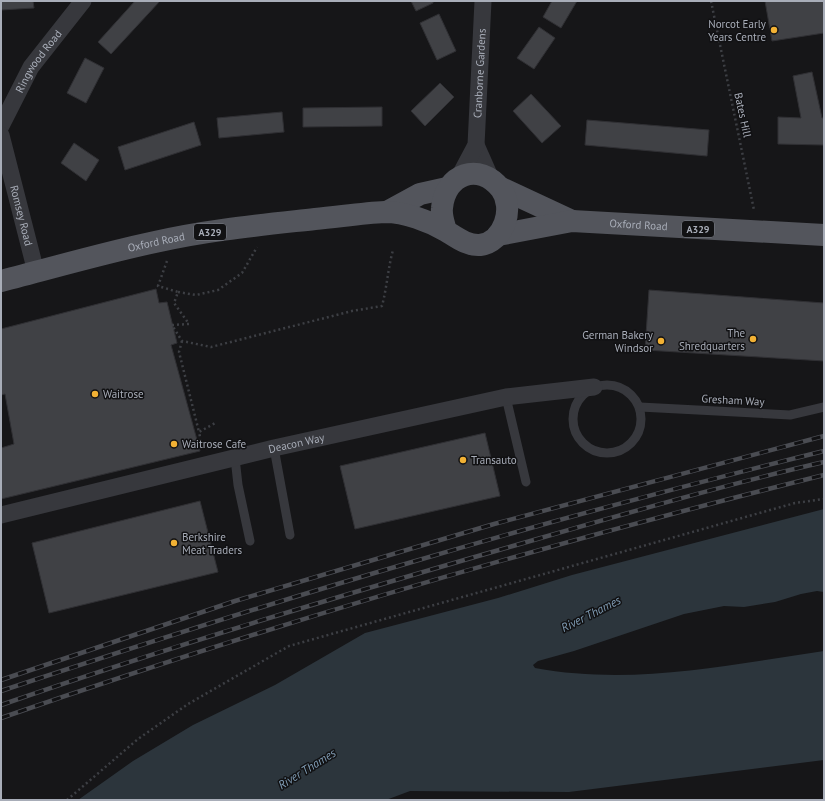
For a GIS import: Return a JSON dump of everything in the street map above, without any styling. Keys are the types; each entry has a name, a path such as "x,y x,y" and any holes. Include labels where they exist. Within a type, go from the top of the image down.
{"main road":[{"path":"473,173 496,184 505,195 508,207 504,225 492,241 479,245 466,242 446,231 442,210 453,183 466,174 473,173"},
{"name":"Oxford Road","path":"387,212 420,194 453,183"},
{"name":"Oxford Road","path":"496,184 572,221"},
{"name":"Oxford Road","path":"1,281 184,236 272,224 387,212 419,219 446,231"},
{"name":"Oxford Road","path":"498,234 572,221 824,235"}],"street":[{"name":"Ringwood Road","path":"1,126 32,67 83,1"},
{"name":"Cranborne Gardens","path":"453,183 476,145 483,1"},
{"name":"Romsey Road","path":"1,134 36,272"},
{"name":"Cranborne Gardens","path":"476,145 496,184"},
{"name":"Deacon Way","path":"1,515 274,448 506,397 594,387"}],"lane":[{"name":"Deacon Way","path":"594,387 605,385 621,388 634,397 640,407"},
{"path":"594,387 584,394 577,403 573,414 573,425 577,436 584,445 594,451 605,454 617,453 627,448 636,440 641,430 642,418 640,407"},
{"path":"506,397 526,482"},
{"name":"Gresham Way","path":"640,407 790,415 824,407"},
{"path":"274,448 290,535"},
{"path":"235,458 238,485 250,540"}],"path":[{"name":"Bates Hill","path":"711,1 759,232"},
{"path":"168,261 158,286 178,292 196,295 218,290 242,273 259,243"},
{"path":"178,292 174,303 189,324 172,325 182,341 211,347 352,311 382,306 388,285 389,264 394,250"},
{"path":"182,341 179,352 204,452"},
{"path":"199,432 216,422"},
{"path":"67,800 138,739 188,704 289,646 795,503 824,499"}],"water":[{"name":"River Thames","path":"824,509 824,592 817,591 801,594 775,602 744,607 724,606 684,614 574,651 538,661 533,665 535,668 572,673 608,675 644,674 680,672 824,651 824,760 569,792 410,791 386,800 78,800 133,761 193,725 275,685 365,633 498,598 572,575"}],"building":[{"path":"1,1 33,1 34,8 1,10"},
{"path":"135,1 160,1 111,54 98,42"},
{"path":"411,1 433,1 433,3 416,11"},
{"path":"552,1 577,1 561,28 543,17"},
{"path":"765,1 824,1 824,33 772,41"},
{"path":"439,14 456,51 437,60 420,23"},
{"path":"539,27 555,38 534,69 517,58"},
{"path":"85,58 104,68 86,103 67,93"},
{"path":"812,72 822,118 824,118 824,145 778,144 778,117 801,118 793,76"},
{"path":"440,83 454,97 425,126 411,111"},
{"path":"531,94 561,126 542,143 513,111"},
{"path":"382,107 382,126 303,127 303,108"},
{"path":"282,112 284,132 219,138 217,118"},
{"path":"587,120 709,130 707,156 585,145"},
{"path":"194,122 201,145 125,170 118,147"},
{"path":"74,143 99,160 86,181 61,163"},
{"name":"Waitrose","path":"156,289 159,303 167,302 177,343 171,345 200,451 1,499 1,448 14,444 5,394 1,395 1,329"},
{"path":"649,290 824,303 824,361 645,350"},
{"path":"485,433 500,496 355,529 340,466"},
{"path":"200,501 218,572 49,613 32,543"}],"railway":[{"path":"1,680 235,601 494,524 824,436"},
{"path":"1,691 103,657 412,562 617,504 824,451"},
{"path":"1,705 249,624 374,586 661,504 824,462"},
{"path":"1,718 205,650 410,587 616,529 824,475"}],"place":[{"name":"Norcot Early Years Centre","path":"774,30"},
{"name":"The Shredquarters","path":"753,339"},
{"name":"German Bakery Windsor","path":"661,341"},
{"name":"Waitrose","path":"95,394"},
{"name":"Waitrose Cafe","path":"174,444"},
{"name":"Transauto","path":"463,460"},
{"name":"Berkshire Meat Traders","path":"174,543"}]}
